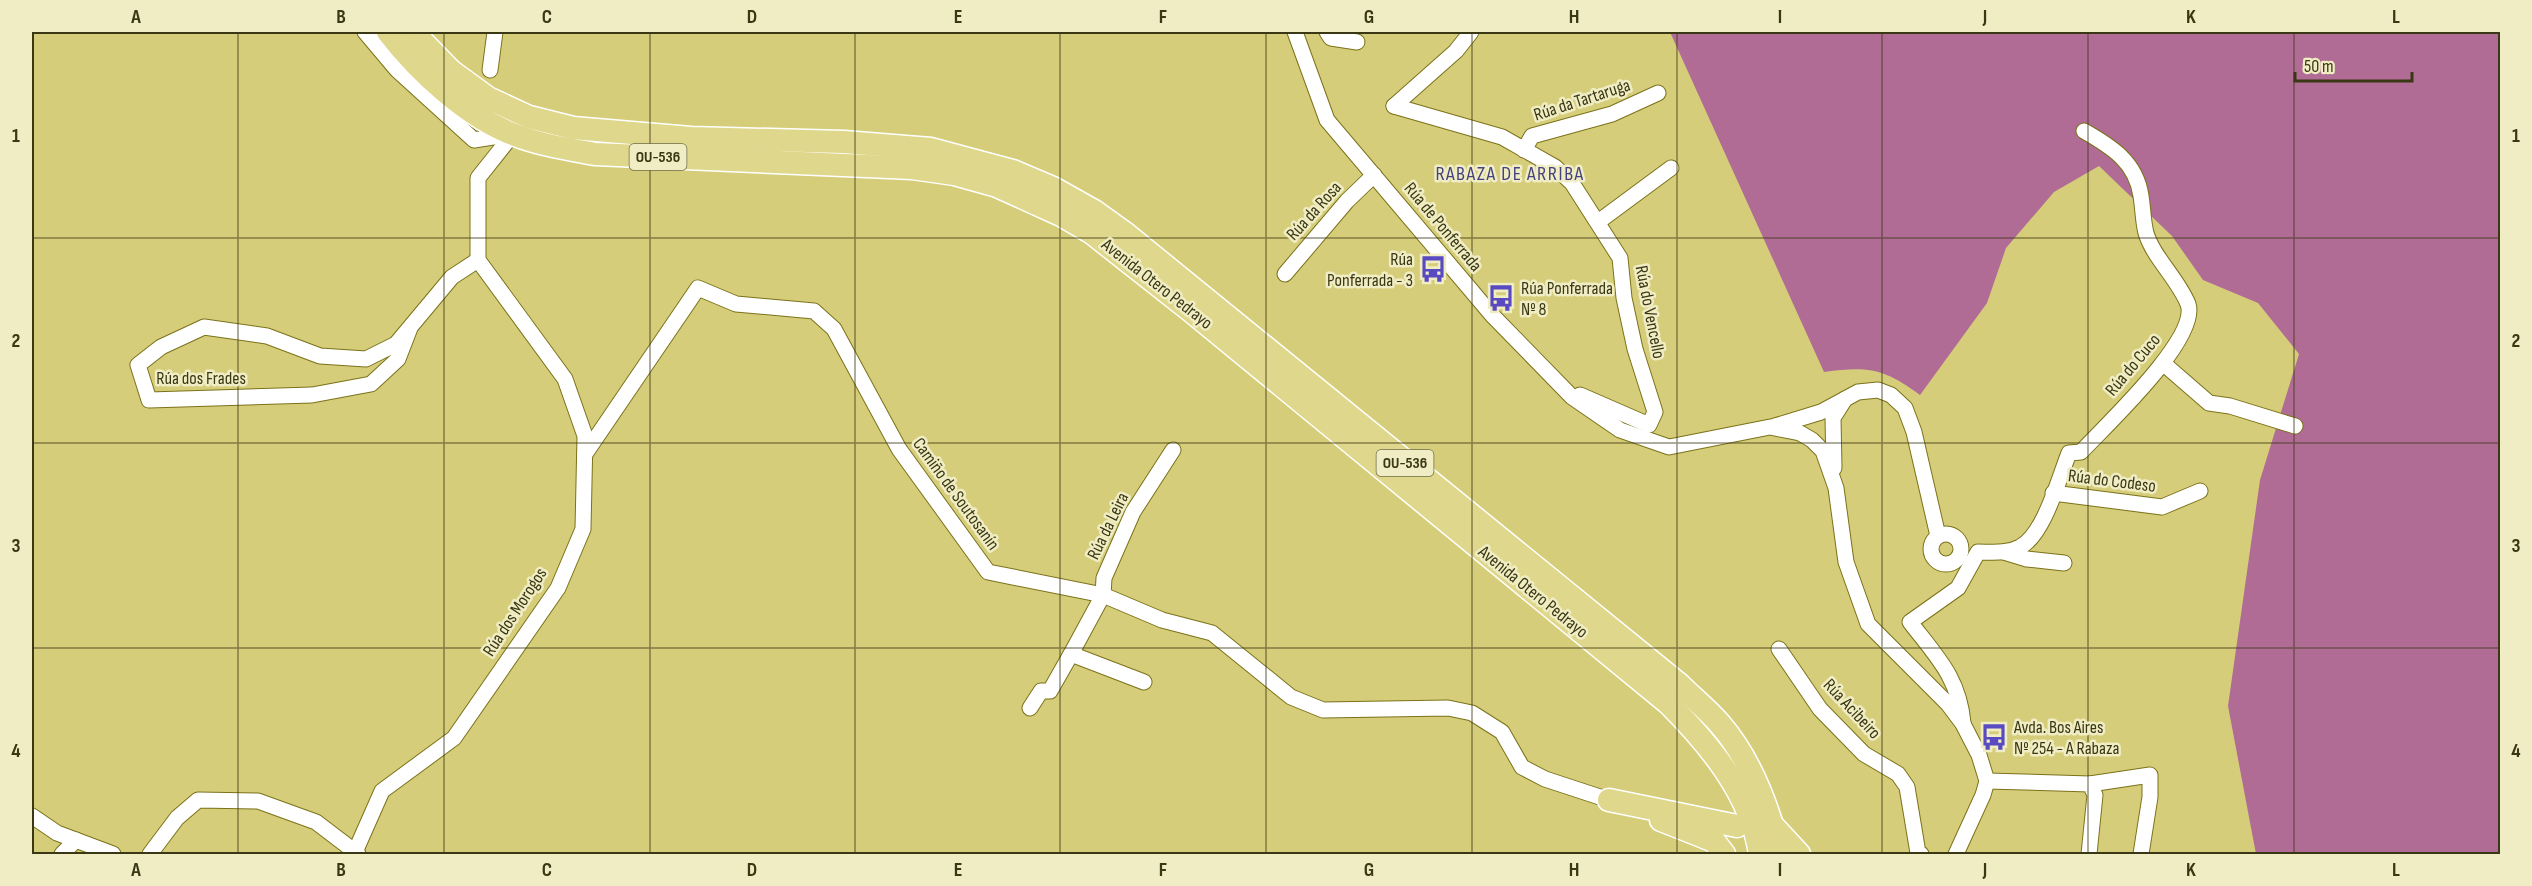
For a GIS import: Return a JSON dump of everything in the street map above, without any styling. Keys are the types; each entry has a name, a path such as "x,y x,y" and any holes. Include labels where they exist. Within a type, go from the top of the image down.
{"main road":[{"name":"Avenida Otero Pedrayo","path":"388,32 406,56 445,92 513,134 546,144 595,154 912,168 954,174 997,186 1061,215 1092,233 1191,310 1668,703 1703,738 1725,769 1743,803 1760,855"},
{"name":"Avenida Otero Pedrayo","path":"413,32 451,71 488,98 530,117 573,128 691,138 844,142 931,149 1013,171 1053,188 1094,211 1134,241 1680,685 1720,724 1743,755 1770,822 1780,855"},
{"path":"1609,800 1737,825"},
{"path":"1609,800 1714,841 1724,855"},
{"path":"1732,855 1743,803"},
{"path":"1770,822 1799,855"}],"street":[{"path":"365,32 397,70 474,140 513,134"},
{"path":"490,70 495,32"},
{"name":"Rúa de Ponferrada","path":"1295,32 1327,120 1492,315 1568,392 1620,430 1669,447 1770,427"},
{"path":"1327,32 1331,38 1357,42"},
{"name":"Rúa do Vencello","path":"1471,32 1456,51 1394,106 1502,137 1555,167 1572,183 1620,258 1624,298 1635,349 1655,412 1649,425 1583,395 1568,392"},
{"name":"Rúa da Tartaruga","path":"1524,150 1532,136 1612,114 1658,93"},
{"name":"Rúa do Cuco","path":"1960,551 2004,552 2021,547 2038,530 2069,453 2081,452 2163,364 2189,323 2189,307 2146,234 2136,173 2116,149 2084,131"},
{"path":"478,260 478,178 513,134"},
{"path":"1598,222 1671,168"},
{"name":"Rúa da Rosa","path":"1284,274 1347,201 1374,175"},
{"name":"Rúa dos Frades","path":"410,327 398,358 371,384 312,395 149,400 138,365 160,347 204,327 267,336 320,356 366,359 396,344 410,327 452,277 478,260"},
{"name":"Rúa dos Morogos","path":"356,853 382,791 454,738 558,588 584,529 585,436 564,378 478,260"},
{"name":"Camiño de Soutosanín","path":"585,454 698,288 735,304 814,311 834,329 899,449 988,572 1103,596 1162,620 1212,633 1291,698 1323,710 1448,708 1472,713 1502,732 1522,767 1545,779 1609,800"},
{"path":"2163,364 2209,403 2230,406 2295,426"},
{"path":"1770,427 1821,412 1858,392 1878,390 1891,395 1905,408 1914,432 1938,536 1931,548 1937,561 1951,563 1958,557 1960,543 1953,535 1938,536"},
{"path":"1845,399 1833,418 1832,448 1836,488 1846,562 1868,624 1948,704 1963,724 1980,755 1987,781 1956,855"},
{"path":"1770,427 1800,433 1812,440 1823,451 1836,488"},
{"name":"Rúa da Leira","path":"1030,708 1041,691 1050,691 1071,654 1103,596 1104,578 1133,513 1173,450"},
{"name":"Rúa do Codeso","path":"2053,493 2163,507 2199,491"},
{"path":"1963,724 1960,699 1948,670 1910,622 1959,588 1978,552"},
{"path":"2004,552 2026,559 2064,564"},
{"name":"Rúa Acibeiro","path":"1779,649 1820,709 1864,754 1898,774 1907,787 1918,853 1921,855"},
{"path":"1071,654 1144,682"},
{"path":"1987,781 2090,784 2150,775 2150,797 2141,855"},
{"path":"2089,855 2095,795 2090,784"},
{"path":"150,855 177,818 198,800 258,801 316,822 356,853"},
{"path":"32,816 57,833 113,855"},
{"path":"63,855 76,840"}],"shaded area":[{"path":"1670,32 2500,32 2500,854 2256,854 2228,706 2260,480 2299,354 2258,303 2203,280 2172,236 2099,166 2054,192 2006,248 1987,303 1920,395 1896,379 1875,371 1852,369 1824,372"}],"place":[{"name":"Rúa Ponferrada - 3","path":"1433,269"},
{"name":"Rúa Ponferrada Nº 8","path":"1501,298"},
{"name":"Avda. Bos Aires Nº 254 - A Rabaza","path":"1994,737"}],"district":[{"name":"RABAZA DE ARRIBA","path":"1510,174"}]}
